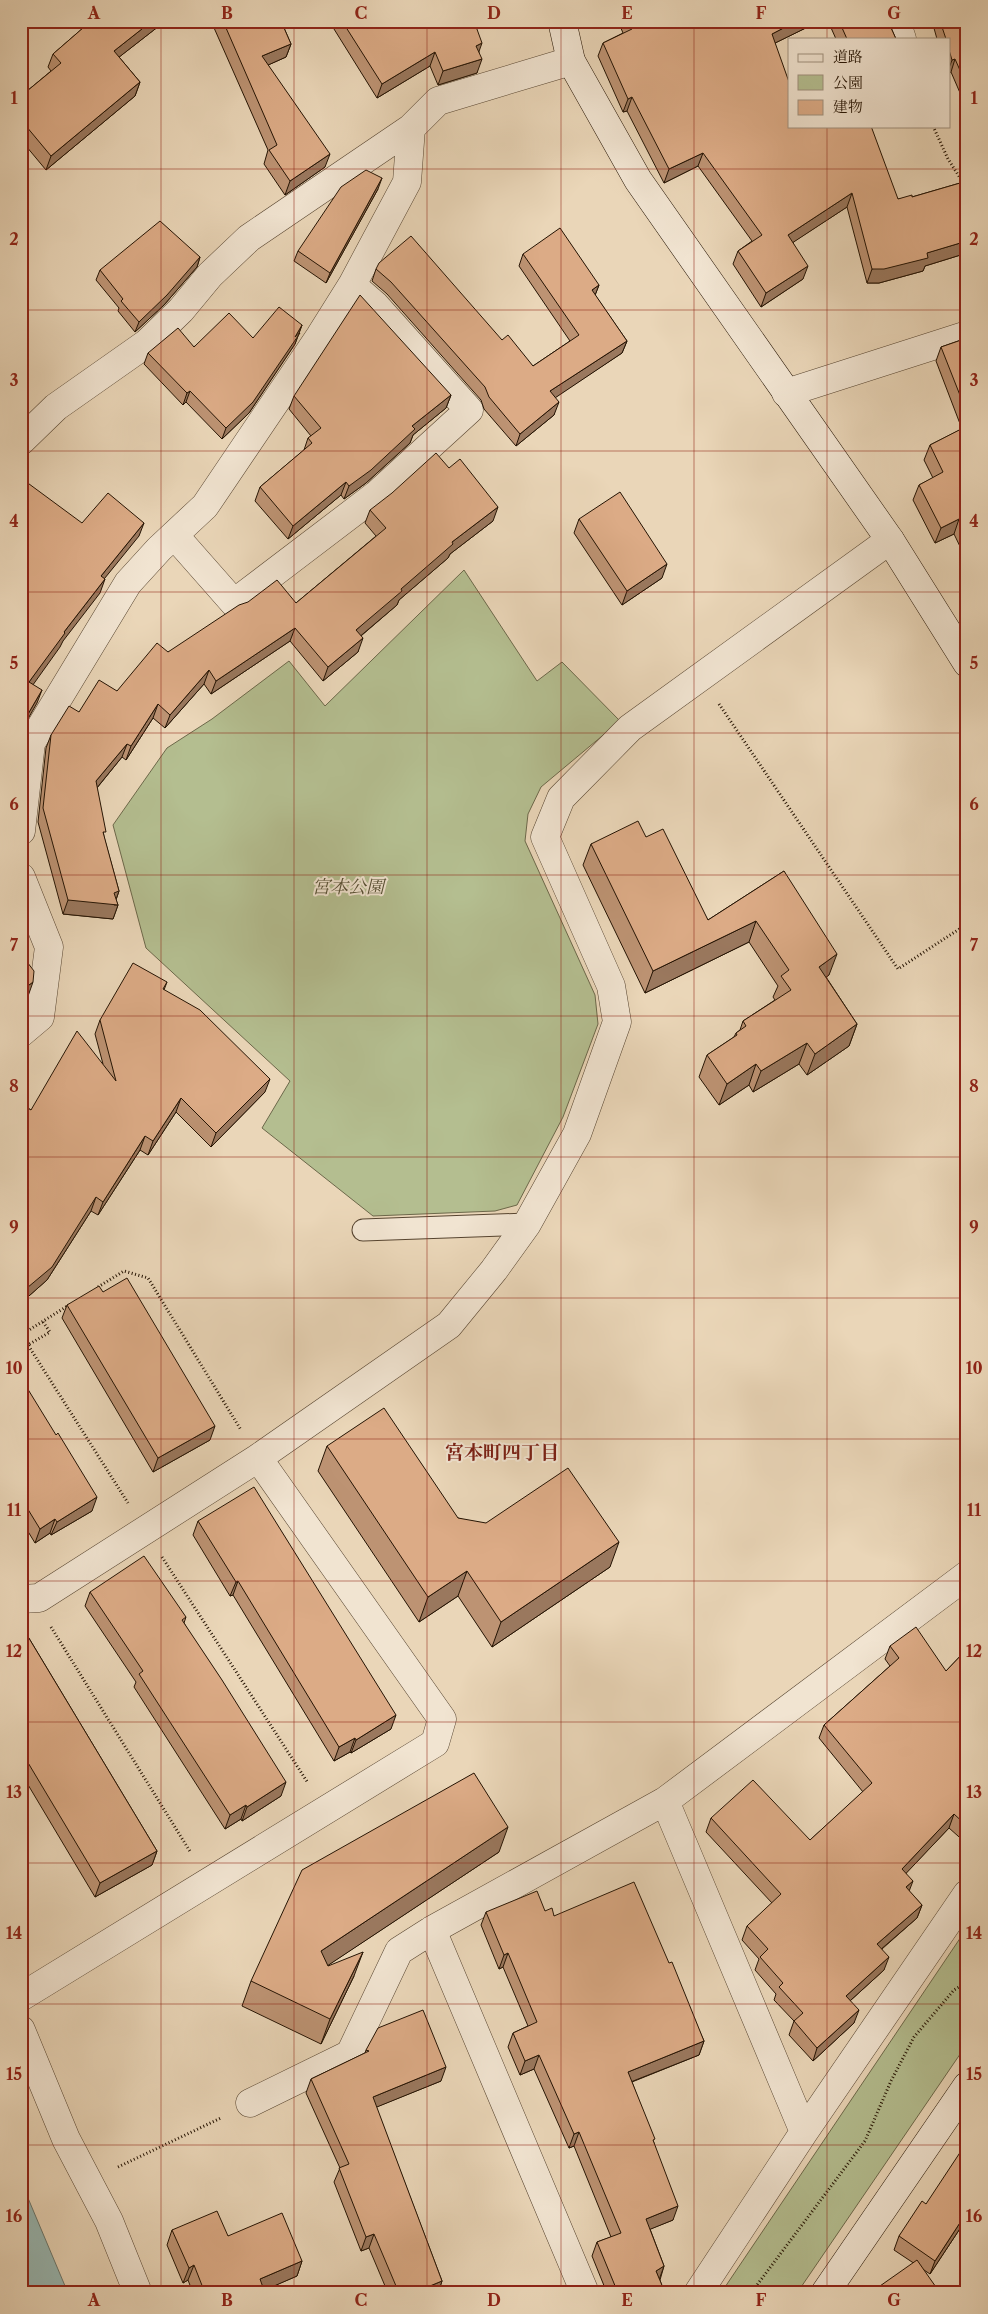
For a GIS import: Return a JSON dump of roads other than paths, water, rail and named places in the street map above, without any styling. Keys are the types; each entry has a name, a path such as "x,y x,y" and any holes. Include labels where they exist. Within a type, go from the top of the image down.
{"street":[{"path":"562,21 570,61 638,180 890,540 967,663"},
{"path":"896,21 902,38"},
{"path":"21,441 56,407 147,343 181,310 210,275 248,238 411,128 438,101 570,61"},
{"path":"21,831 31,743 128,583 205,506 316,343 352,285 407,182 411,128"},
{"path":"175,536 234,603 376,495 469,410 375,305 352,285"},
{"path":"786,393 967,335"},
{"path":"30,1598 145,1530 258,1458 449,1325 494,1270 527,1224 577,1134 617,1022 610,986 545,837 561,798 630,728 890,540"},
{"path":"21,877 49,947 40,1017 21,1033"},
{"path":"21,1997 435,1743 442,1718 258,1458"},
{"path":"250,2103 350,2054 399,1951 432,1930 665,1801 967,1575"},
{"path":"665,1801 804,2132"},
{"path":"698,2293 804,2132 967,1894"},
{"path":"432,1930 585,2293"},
{"path":"21,2030 66,2139 109,2222 138,2293"},
{"path":"825,2293 967,2086"}],"lane":[{"path":"362,1230 527,1224"}],"water":[{"path":"21,2187 25,2191 68,2293 21,2293"}],"district":[{"name":"宮本町四丁目","path":"502,1452"}],"park label":[{"name":"宮本公園","path":"348,887"}]}
